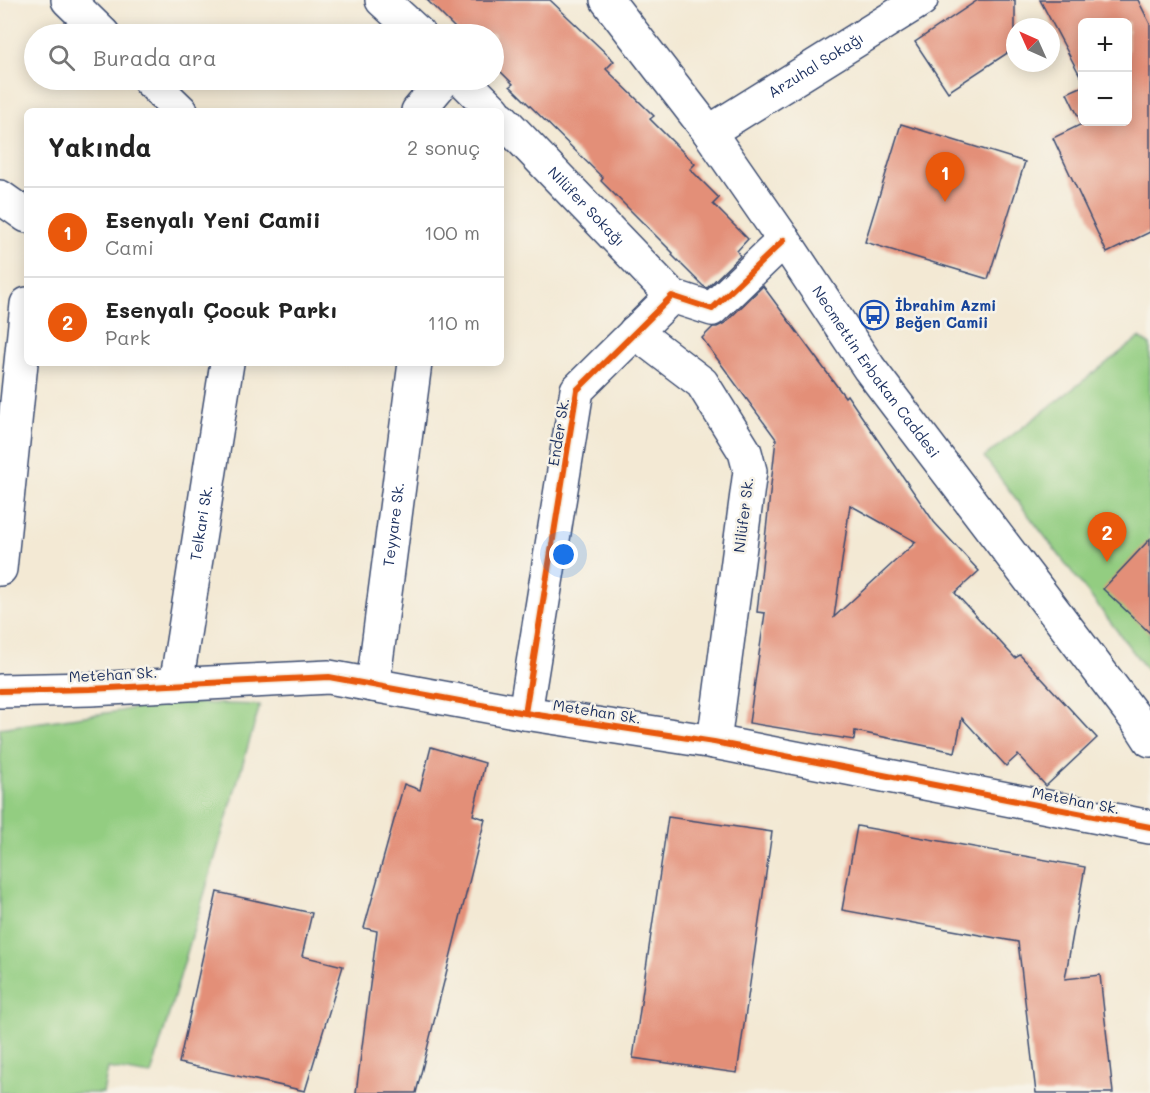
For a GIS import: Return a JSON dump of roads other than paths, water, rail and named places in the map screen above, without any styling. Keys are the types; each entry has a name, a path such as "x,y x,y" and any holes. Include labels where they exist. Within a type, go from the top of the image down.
{"street":[{"path":"68,0 93,24"},
{"path":"382,0 408,24"},
{"name":"Necmettin Erbakan Caddesi","path":"607,0 709,132 869,368 1146,725"},
{"name":"Arzuhal Sokağı","path":"709,132 921,0"},
{"path":"159,90 178,108"},
{"path":"421,108 436,90"},
{"path":"473,90 491,108"},
{"name":"Nilüfer Sokağı","path":"504,121 672,296"},
{"path":"0,197 24,214"},
{"path":"672,296 712,309 784,240"},
{"name":"Ender Sk.","path":"525,713 578,390 672,296"},
{"path":"0,299 24,298"},
{"name":"Nilüfer Sk.","path":"635,332 702,383 745,452 750,471 714,742"},
{"path":"0,569 24,333"},
{"name":"Telkari Sk.","path":"176,684 227,366"},
{"name":"Teyyare Sk.","path":"373,685 416,366"},
{"name":"Metehan Sk.","path":"0,691 90,689 329,677 525,713 714,742 1150,828"}],"place":[{"name":"Esenyalı Yeni Camii","path":"945,202"},
{"name":"İbrahim Azmi Beğen Camii","path":"874,315"},
{"name":"Esenyalı Çocuk Parkı","path":"1107,562"}]}
